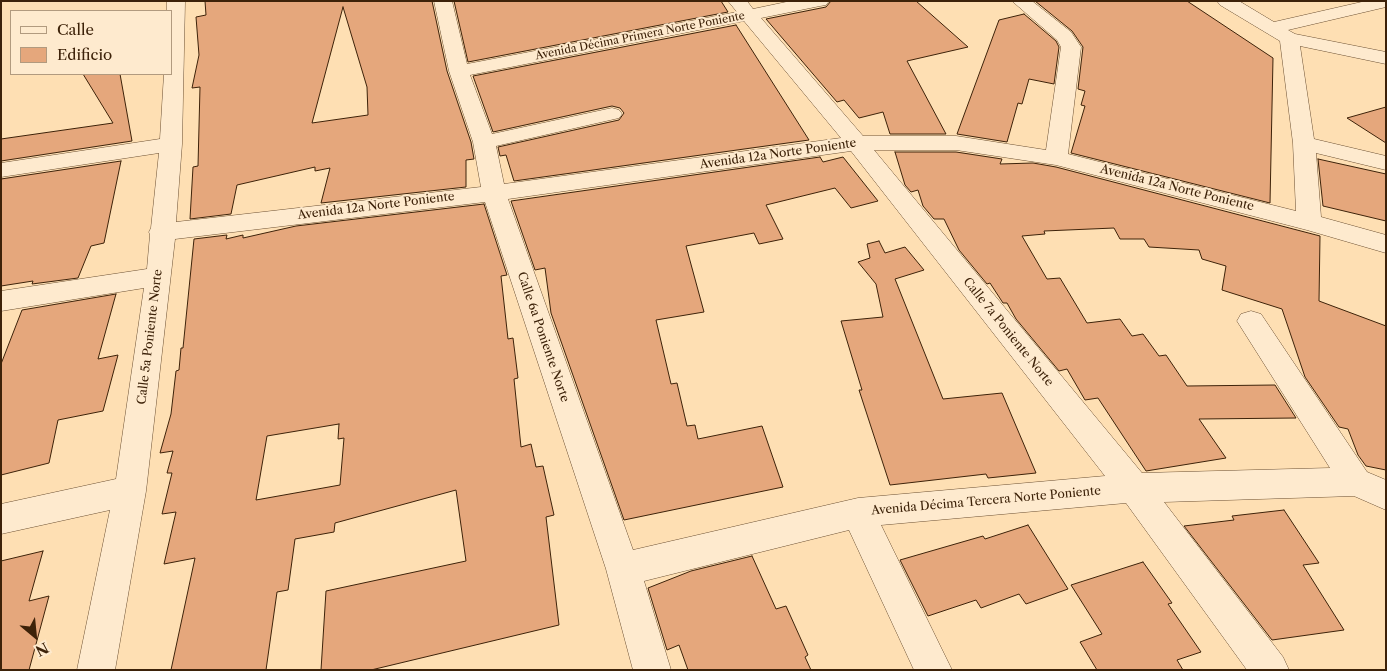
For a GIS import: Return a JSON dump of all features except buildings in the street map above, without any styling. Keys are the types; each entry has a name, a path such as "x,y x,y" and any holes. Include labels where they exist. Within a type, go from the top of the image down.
{"street":[{"name":"Calle 5a Poniente Norte","path":"96,670 130,491 159,276 171,144 176,1"},
{"name":"Calle 6a Poniente Norte","path":"443,1 459,71 484,142 494,193 623,570 652,670"},
{"name":"Avenida Décima Primera Norte Poniente","path":"459,71 742,8 820,1"},
{"path":"1021,1 1064,36 1071,47 1056,158"},
{"path":"1226,1 1289,38 1386,58"},
{"path":"1271,28 1386,2"},
{"name":"Calle 7a Poniente Norte","path":"742,8 857,143 1134,488 1270,670"},
{"path":"1289,38 1304,143 1309,222"},
{"path":"484,142 612,114"},
{"name":"Avenida 12a Norte Poniente","path":"162,232 494,193 857,143 956,143 1056,158 1309,222 1386,244"},
{"path":"1304,143 1386,163"},
{"path":"1,170 171,144"},
{"path":"1,302 159,276"},
{"path":"1252,320 1356,482 1386,495"},
{"name":"Avenida Décima Tercera Norte Poniente","path":"623,570 858,513 1134,488 1356,482"},
{"path":"1,519 130,491"},
{"path":"858,513 933,670"}]}
